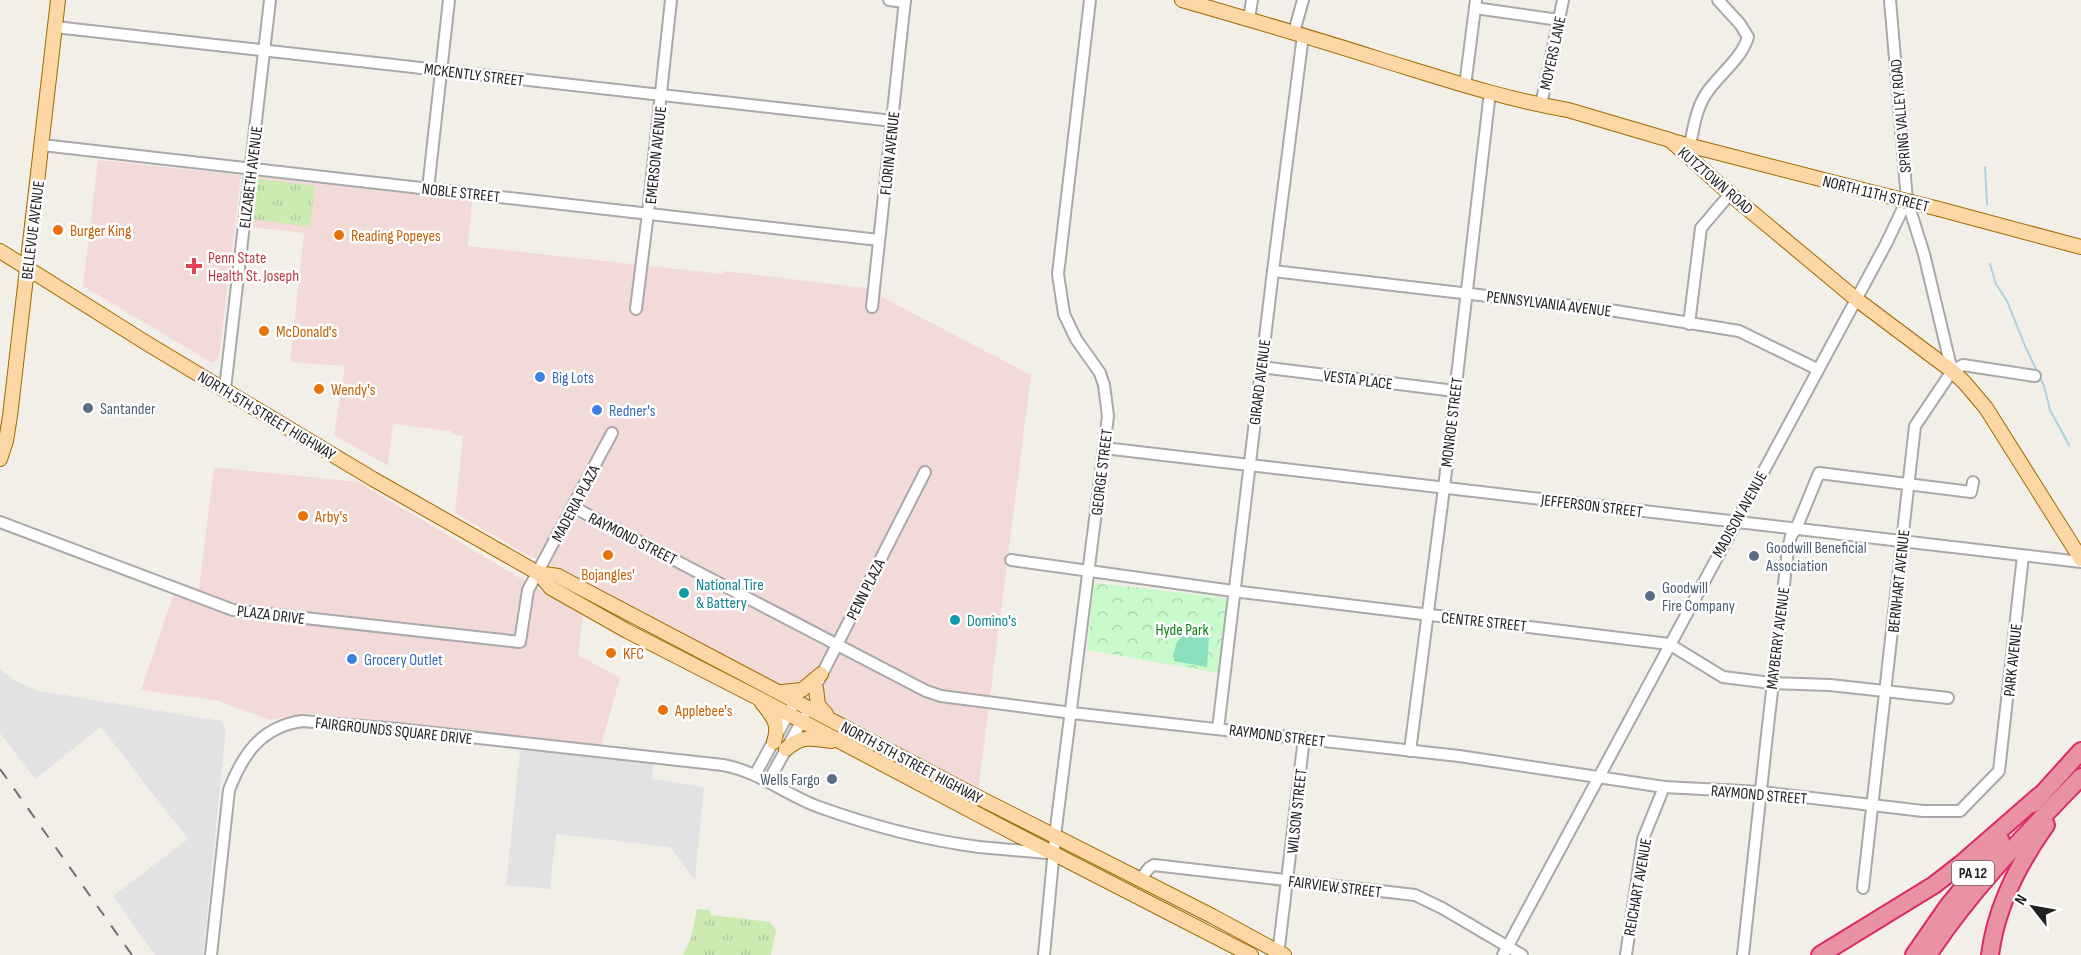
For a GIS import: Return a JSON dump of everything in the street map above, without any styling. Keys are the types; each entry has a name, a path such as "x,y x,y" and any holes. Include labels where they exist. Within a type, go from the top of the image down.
{"highway":[{"name":"PA 12","path":"1914,955 1961,888 2081,752"},
{"name":"PA 12","path":"1929,955 1986,879 2081,778"},
{"path":"1990,955 2003,901 2022,863 2037,838 2081,778"},
{"path":"1820,955 1934,885 2040,796"}],"main road":[{"name":"BELLEVUE AVENUE","path":"0,459 10,416 58,0"},
{"name":"KUTZTOWN ROAD","path":"1182,0 1299,33 1465,86 1568,110 1670,140 1730,194 1856,299 1964,382 1986,408 2081,561"},
{"name":"NORTH 11TH STREET","path":"1670,140 2081,247"},
{"name":"NORTH 5TH STREET HIGHWAY","path":"0,251 373,479 538,573 551,588 568,598 678,658 1251,955"},
{"name":"NORTH 5TH STREET HIGHWAY","path":"538,573 558,576 1280,954"},
{"path":"779,692 802,690 821,674"},
{"path":"816,688 818,705 835,721"},
{"path":"756,697 775,722 777,731 774,742"},
{"path":"786,749 808,737 841,742"}],"street":[{"name":"ELIZABETH AVENUE","path":"225,389 270,0"},
{"path":"428,189 449,0"},
{"name":"EMERSON AVENUE","path":"636,309 671,0"},
{"path":"889,0 905,1"},
{"name":"GEORGE STREET","path":"1044,955 1053,853 1108,416 1104,385 1092,360 1069,326 1061,301 1058,274 1090,0"},
{"path":"1249,19 1252,0"},
{"name":"GIRARD AVENUE","path":"1218,729 1303,0"},
{"name":"MOYERS LANE","path":"1540,105 1563,0"},
{"path":"1690,144 1696,113 1702,100 1742,51 1748,37 1740,24 1718,0"},
{"name":"SPRING VALLEY ROAD","path":"1890,0 1907,200 1924,253 1952,371"},
{"name":"FLORIN AVENUE","path":"872,307 905,1"},
{"path":"1465,86 1475,4 1559,20"},
{"name":"MCKENTLY STREET","path":"55,27 893,121"},
{"name":"MONROE STREET","path":"1410,751 1444,488 1490,92"},
{"name":"NOBLE STREET","path":"42,145 879,240"},
{"path":"1689,324 1701,228 1730,194"},
{"name":"MADISON AVENUE","path":"1505,951 1907,200"},
{"name":"PENNSYLVANIA AVENUE","path":"1273,271 1616,311 1739,331 1817,369"},
{"path":"1952,371 1963,365 2036,376"},
{"name":"VESTA PLACE","path":"1261,367 1455,391"},
{"name":"BERNHART AVENUE","path":"1863,888 1915,426 1952,371"},
{"name":"MADERIA PLAZA","path":"520,642 528,590 612,433"},
{"name":"JEFFERSON STREET","path":"1104,448 2081,561"},
{"name":"PENN PLAZA","path":"809,708 821,674 925,472"},
{"name":"MAYBERRY AVENUE","path":"1743,955 1771,683 1788,549 1791,536 1819,473 1971,492 1973,482"},
{"name":"RAYMOND STREET","path":"573,507 932,693 1072,713 1517,763 1597,778 1665,787 1761,792 1923,811 1960,811 2000,771 2001,763"},
{"name":"PLAZA DRIVE","path":"0,522 233,610 520,642"},
{"name":"PARK AVENUE","path":"2001,763 2023,556"},
{"name":"CENTRE STREET","path":"1011,560 1233,591 1669,644 1723,677 1771,683 1830,685 1948,698"},
{"path":"755,775 796,700"},
{"path":"768,782 809,708"},
{"name":"FAIRGROUNDS SQUARE DRIVE","path":"211,955 229,790 238,767 251,748 267,734 292,723 320,721 342,723 723,765 755,775 817,806 854,818 935,839 978,847 1053,853"},
{"name":"WILSON STREET","path":"1280,954 1304,738"},
{"name":"REICHART AVENUE","path":"1626,955 1643,839 1665,787"},
{"name":"FAIRVIEW STREET","path":"1140,880 1154,865 1420,897 1505,951 1522,955"}],"shaded area":[{"path":"98,160 241,175 219,357 216,361 212,363 83,286"},
{"path":"251,169 473,193 468,246 723,274 724,271 865,288 1031,375 978,792 911,757 894,743 825,707 811,695 807,704 788,689 555,567 527,555 455,513 463,436 451,434 451,431 393,424 388,466 334,435 345,366 290,362 304,233 244,226"},
{"path":"214,467 358,482 583,615 578,655 620,678 601,746 417,728 308,713 269,720 219,701 141,690 178,581 199,589"},
{"path":"0,669 14,680 35,690 221,721 226,729 203,955 155,955 113,896 188,839 101,727 35,779 0,733"},
{"path":"521,743 654,757 652,779 704,787 695,881 670,847 556,834 550,889 506,885"}],"green space":[{"path":"258,179 315,186 310,227 253,219"},
{"name":"Hyde Park","path":"1097,583 1225,598 1227,606 1219,673 1087,650 1094,587"},
{"path":"1191,632 1199,632 1209,638 1207,667 1174,661 1177,643"},
{"path":"697,909 709,910 711,915 770,922 776,930 771,955 683,955 691,938"}],"waterway":[{"path":"1985,167 1987,204"},
{"path":"1990,264 1996,284 2007,301 2044,386 2050,410 2069,445"}],"railway":[{"path":"0,769 132,955"}],"place":[{"name":"Burger King","path":"58,230"},
{"name":"Reading Popeyes","path":"339,235"},
{"name":"Penn State Health St. Joseph","path":"194,266"},
{"name":"McDonald's","path":"264,331"},
{"name":"Big Lots","path":"540,377"},
{"name":"Wendy's","path":"319,389"},
{"name":"Santander","path":"88,408"},
{"name":"Redner's","path":"597,410"},
{"name":"Arby's","path":"303,516"},
{"name":"Bojangles'","path":"608,555"},
{"name":"Goodwill Beneficial Association","path":"1754,556"},
{"name":"National Tire & Battery","path":"684,593"},
{"name":"Goodwill Fire Company","path":"1650,596"},
{"name":"Domino's","path":"955,620"},
{"name":"KFC","path":"611,653"},
{"name":"Grocery Outlet","path":"352,659"},
{"name":"Applebee's","path":"663,710"},
{"name":"Wells Fargo","path":"832,779"}]}
